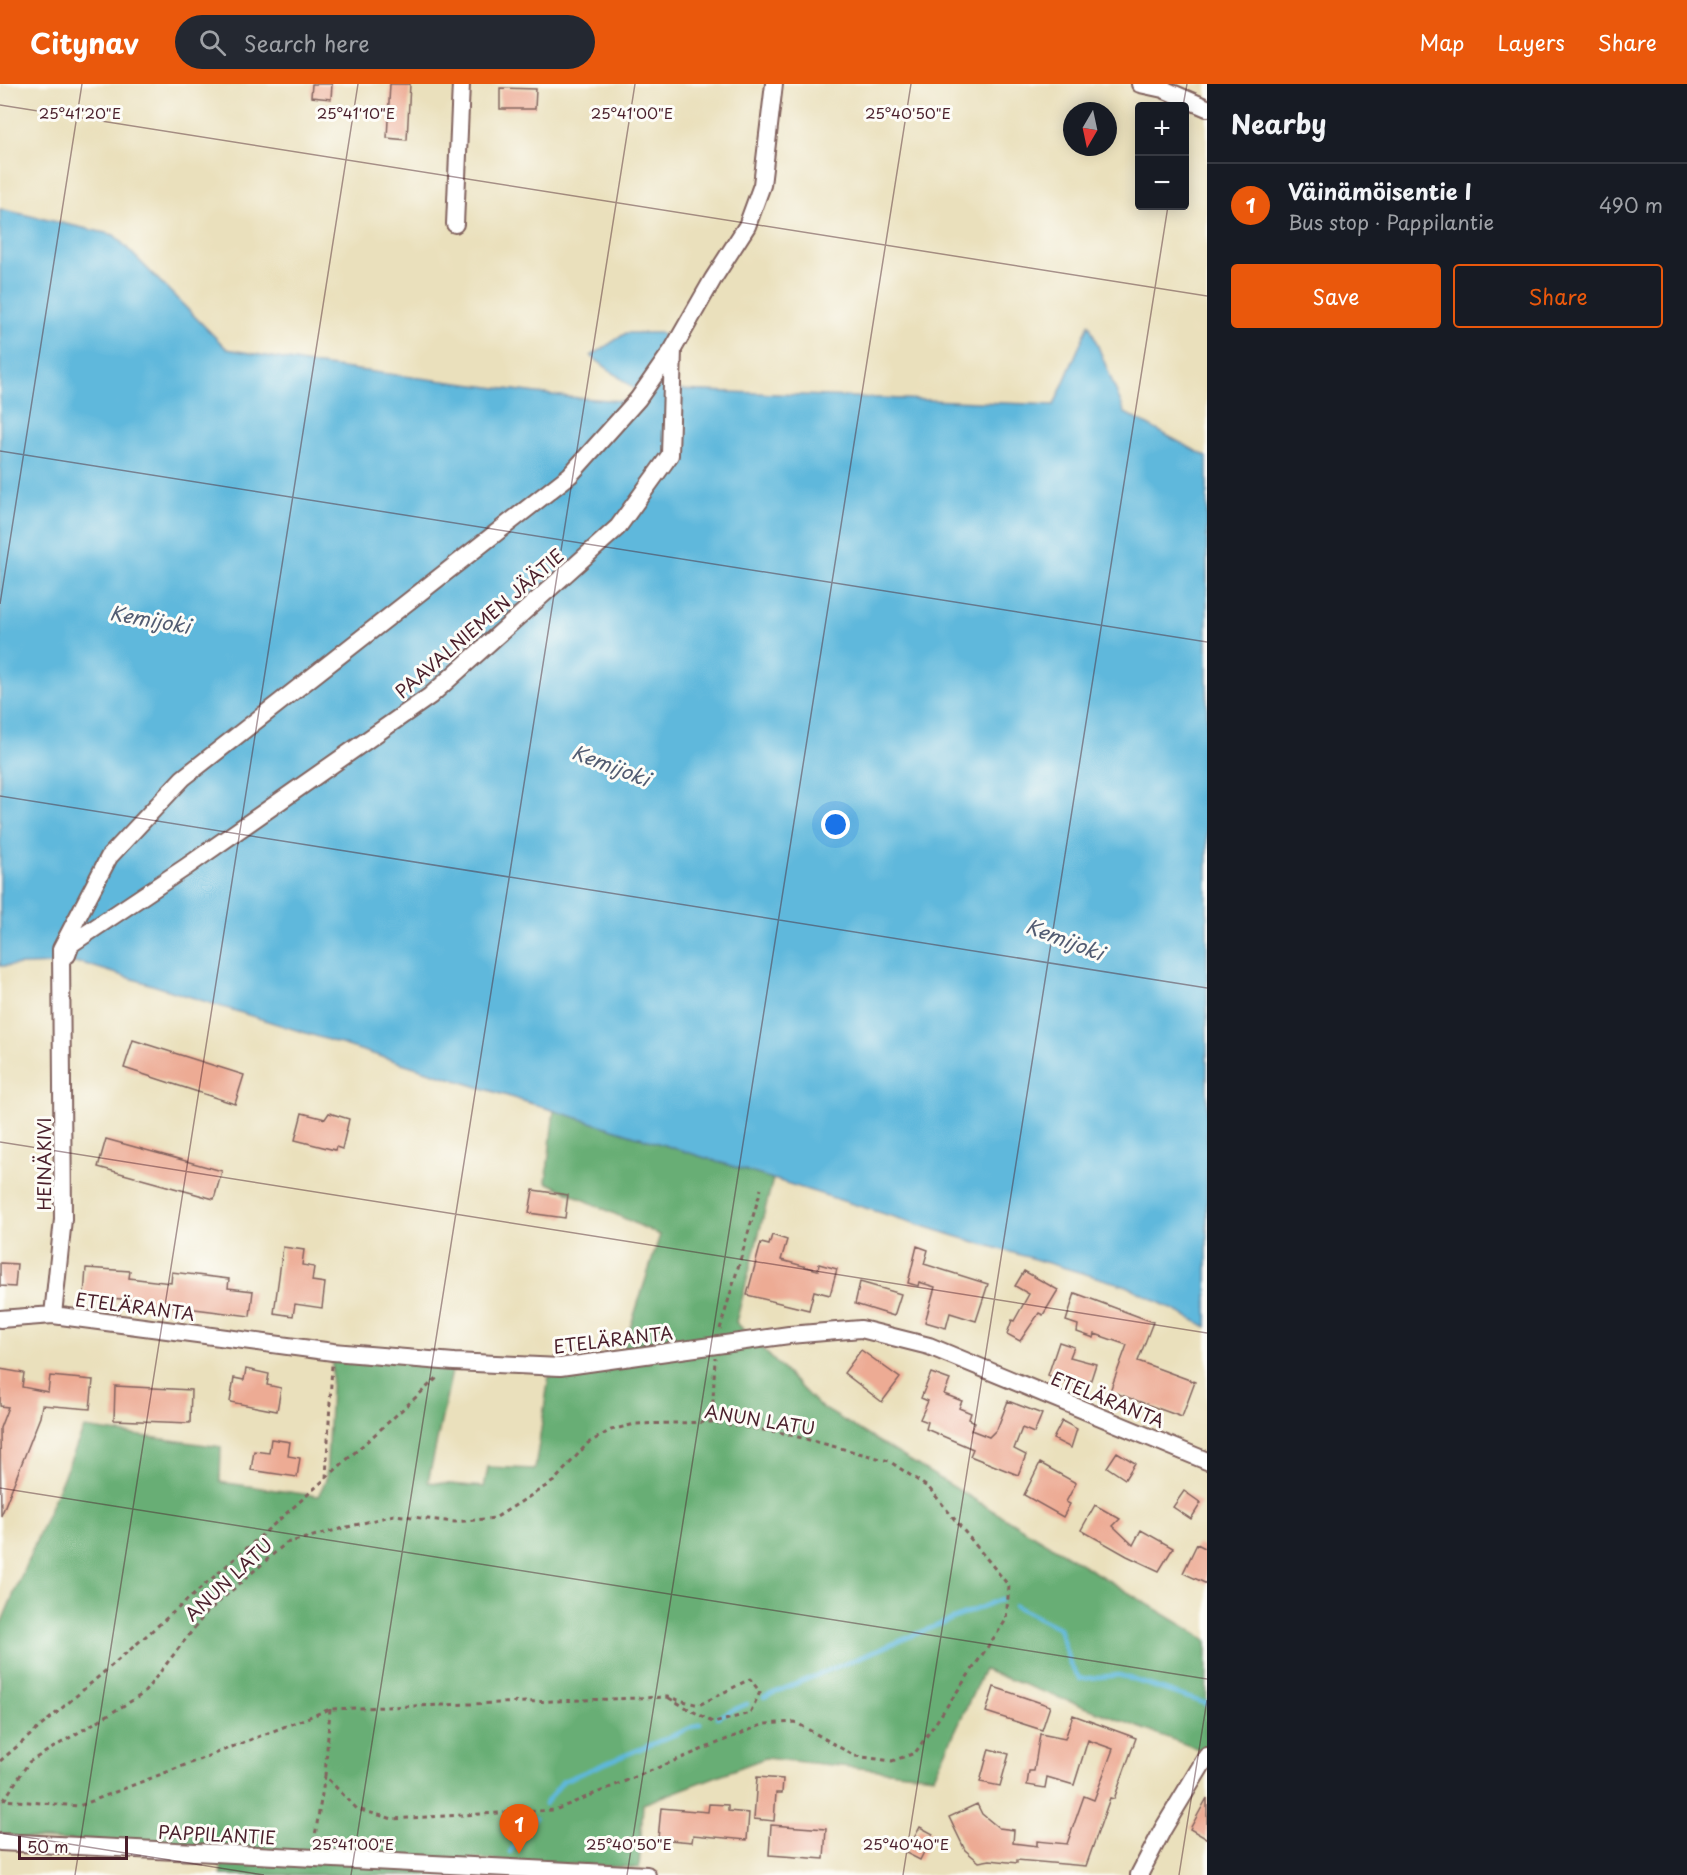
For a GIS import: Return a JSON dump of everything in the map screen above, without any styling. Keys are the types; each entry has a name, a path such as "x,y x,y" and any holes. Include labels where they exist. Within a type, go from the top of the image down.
{"street":[{"path":"455,224 461,84"},
{"name":"PAAVALNIEMEN JÄÄTIE","path":"63,1013 61,949 109,857 183,778 570,475 638,399 674,349 713,279 747,226 762,185 774,84"},
{"path":"1140,84 1163,89 1207,108"},
{"name":"PAAVALNIEMEN JÄÄTIE","path":"63,964 71,944 186,867 430,696 618,527 670,455 674,349"},
{"name":"HEINÄKIVI","path":"53,1315 63,1219 63,1013"},
{"name":"ETELÄRANTA","path":"0,1318 53,1315 333,1352 454,1362 560,1367 789,1335 861,1329 928,1346 1207,1461"},
{"path":"1139,1875 1163,1829 1207,1756"},
{"name":"PAPPILANTIE","path":"0,1842 572,1873 647,1875"}],"path":[{"path":"712,1422 715,1346 761,1189"},
{"path":"326,1480 333,1352"},
{"path":"0,1761 199,1592 326,1480 454,1362"},
{"name":"ANUN LATU","path":"325,1776 357,1809 393,1819 555,1810 764,1724 795,1722 855,1756 892,1761 915,1753 1006,1620 1009,1586 929,1488 889,1461 783,1433 712,1422 635,1424 611,1430 588,1443 554,1481 495,1518 455,1522 394,1515 286,1543 206,1613 143,1694 29,1762 4,1800 79,1806 330,1709 667,1697 699,1705 750,1679 760,1692 750,1713 714,1724 667,1697"},
{"path":"311,1858 325,1776 330,1709"}],"green space":[{"path":"554,1110 773,1179 736,1322 818,1405 1207,1640 1206,1752 984,1670 934,1776 765,1758 643,1804 639,1868 471,1859 463,1875 221,1875 222,1848 0,1837 0,1626 84,1428 221,1447 220,1482 318,1496 326,1480 333,1352 454,1362 428,1482 484,1487 488,1467 535,1469 549,1376 620,1359 660,1235 546,1182"}],"water":[{"name":"Kemijoki","path":"0,209 114,235 227,349 311,364 568,397 621,401 632,398 636,390 591,356 626,333 661,333 673,349 668,359 664,379 678,390 1054,405 1089,324 1125,413 1207,457 1207,1327 1127,1286 955,1236 82,963 0,966"}],"building":[{"path":"312,84 332,84 331,99 311,97"},
{"path":"390,84 410,84 407,140 387,138"},
{"path":"500,88 536,89 535,109 500,109"},
{"path":"133,1040 244,1075 235,1104 124,1068"},
{"path":"302,1113 325,1119 329,1113 349,1119 342,1149 336,1147 335,1150 295,1140"},
{"path":"106,1139 222,1171 214,1199 98,1167"},
{"path":"533,1190 568,1195 565,1218 529,1213"},
{"path":"772,1235 787,1240 781,1260 818,1270 819,1264 837,1269 830,1295 814,1291 809,1310 747,1295 761,1243 769,1245"},
{"path":"917,1246 928,1250 924,1264 988,1284 976,1321 950,1313 946,1328 925,1322 935,1287 919,1282 918,1286 908,1283"},
{"path":"283,1247 304,1250 302,1265 314,1267 312,1281 325,1283 322,1308 295,1304 293,1316 274,1313"},
{"path":"0,1263 17,1264 15,1287 0,1286"},
{"path":"86,1268 130,1271 129,1278 171,1283 172,1272 229,1279 228,1288 253,1291 250,1316 147,1303 147,1301 84,1296"},
{"path":"1024,1271 1058,1290 1043,1315 1039,1313 1020,1341 1007,1334 1012,1320 1014,1321 1029,1294 1015,1286"},
{"path":"860,1282 901,1294 894,1316 855,1304"},
{"path":"1075,1293 1153,1322 1138,1361 1195,1382 1182,1417 1110,1391 1127,1345 1095,1334 1094,1338 1077,1332 1078,1325 1066,1321"},
{"path":"1059,1342 1074,1347 1070,1357 1096,1364 1088,1389 1048,1375"},
{"path":"861,1350 900,1378 882,1402 844,1373"},
{"path":"0,1369 24,1373 22,1387 48,1392 50,1376 93,1380 90,1409 42,1405 40,1417 1,1516 0,1428 8,1407 0,1406"},
{"path":"246,1369 269,1374 267,1385 281,1388 277,1411 230,1402 234,1378 244,1380"},
{"path":"931,1373 950,1380 944,1394 962,1401 959,1408 971,1413 969,1419 975,1422 971,1430 989,1437 997,1429 1008,1401 1042,1414 1034,1433 1022,1428 1014,1449 1026,1455 1018,1475 970,1456 973,1449 926,1429 928,1422 920,1419 928,1401 921,1398"},
{"path":"115,1386 191,1390 190,1423 114,1420"},
{"path":"1062,1421 1077,1429 1071,1448 1053,1439"},
{"path":"271,1439 290,1442 288,1456 300,1458 297,1477 251,1470 254,1451 269,1453"},
{"path":"1117,1452 1135,1463 1125,1479 1107,1467"},
{"path":"1040,1463 1076,1483 1066,1502 1070,1504 1063,1517 1024,1495"},
{"path":"1184,1491 1201,1503 1191,1519 1173,1507"},
{"path":"1095,1505 1120,1519 1113,1526 1133,1545 1141,1530 1173,1548 1159,1571 1081,1530"},
{"path":"1197,1544 1207,1549 1207,1584 1183,1573"},
{"path":"994,1687 1050,1706 1042,1730 986,1712"},
{"path":"1073,1715 1136,1738 1114,1799 1110,1798 1086,1866 1017,1860 1017,1863 990,1860 979,1862 965,1850 949,1817 977,1804 982,1814 999,1828 1014,1830 1013,1843 1037,1846 1037,1841 1067,1844 1084,1796 1094,1800 1113,1749 1088,1740 1074,1785 1047,1777 1045,1788 1027,1785 1029,1771 1034,1771 1040,1734 1065,1739"},
{"path":"989,1749 1009,1754 1000,1786 980,1782"},
{"path":"757,1777 783,1779 782,1793 776,1793 774,1821 754,1819"},
{"path":"1207,1798 1207,1839 1190,1829"},
{"path":"709,1804 728,1805 728,1811 749,1813 747,1840 693,1835 692,1842 658,1839 661,1808 708,1812"},
{"path":"771,1825 826,1829 824,1859 769,1855"},
{"path":"920,1827 933,1834 920,1860 906,1853"}],"waterway":[{"path":"764,1697 1001,1599"},
{"path":"1015,1606 1059,1628 1070,1664 1080,1679 1119,1675 1207,1704"},
{"path":"717,1717 747,1704"},
{"path":"545,1804 563,1781 700,1724"},
{"path":"510,1852 535,1818"}],"place":[{"name":"Väinämöisentie I","path":"519,1854"}]}
